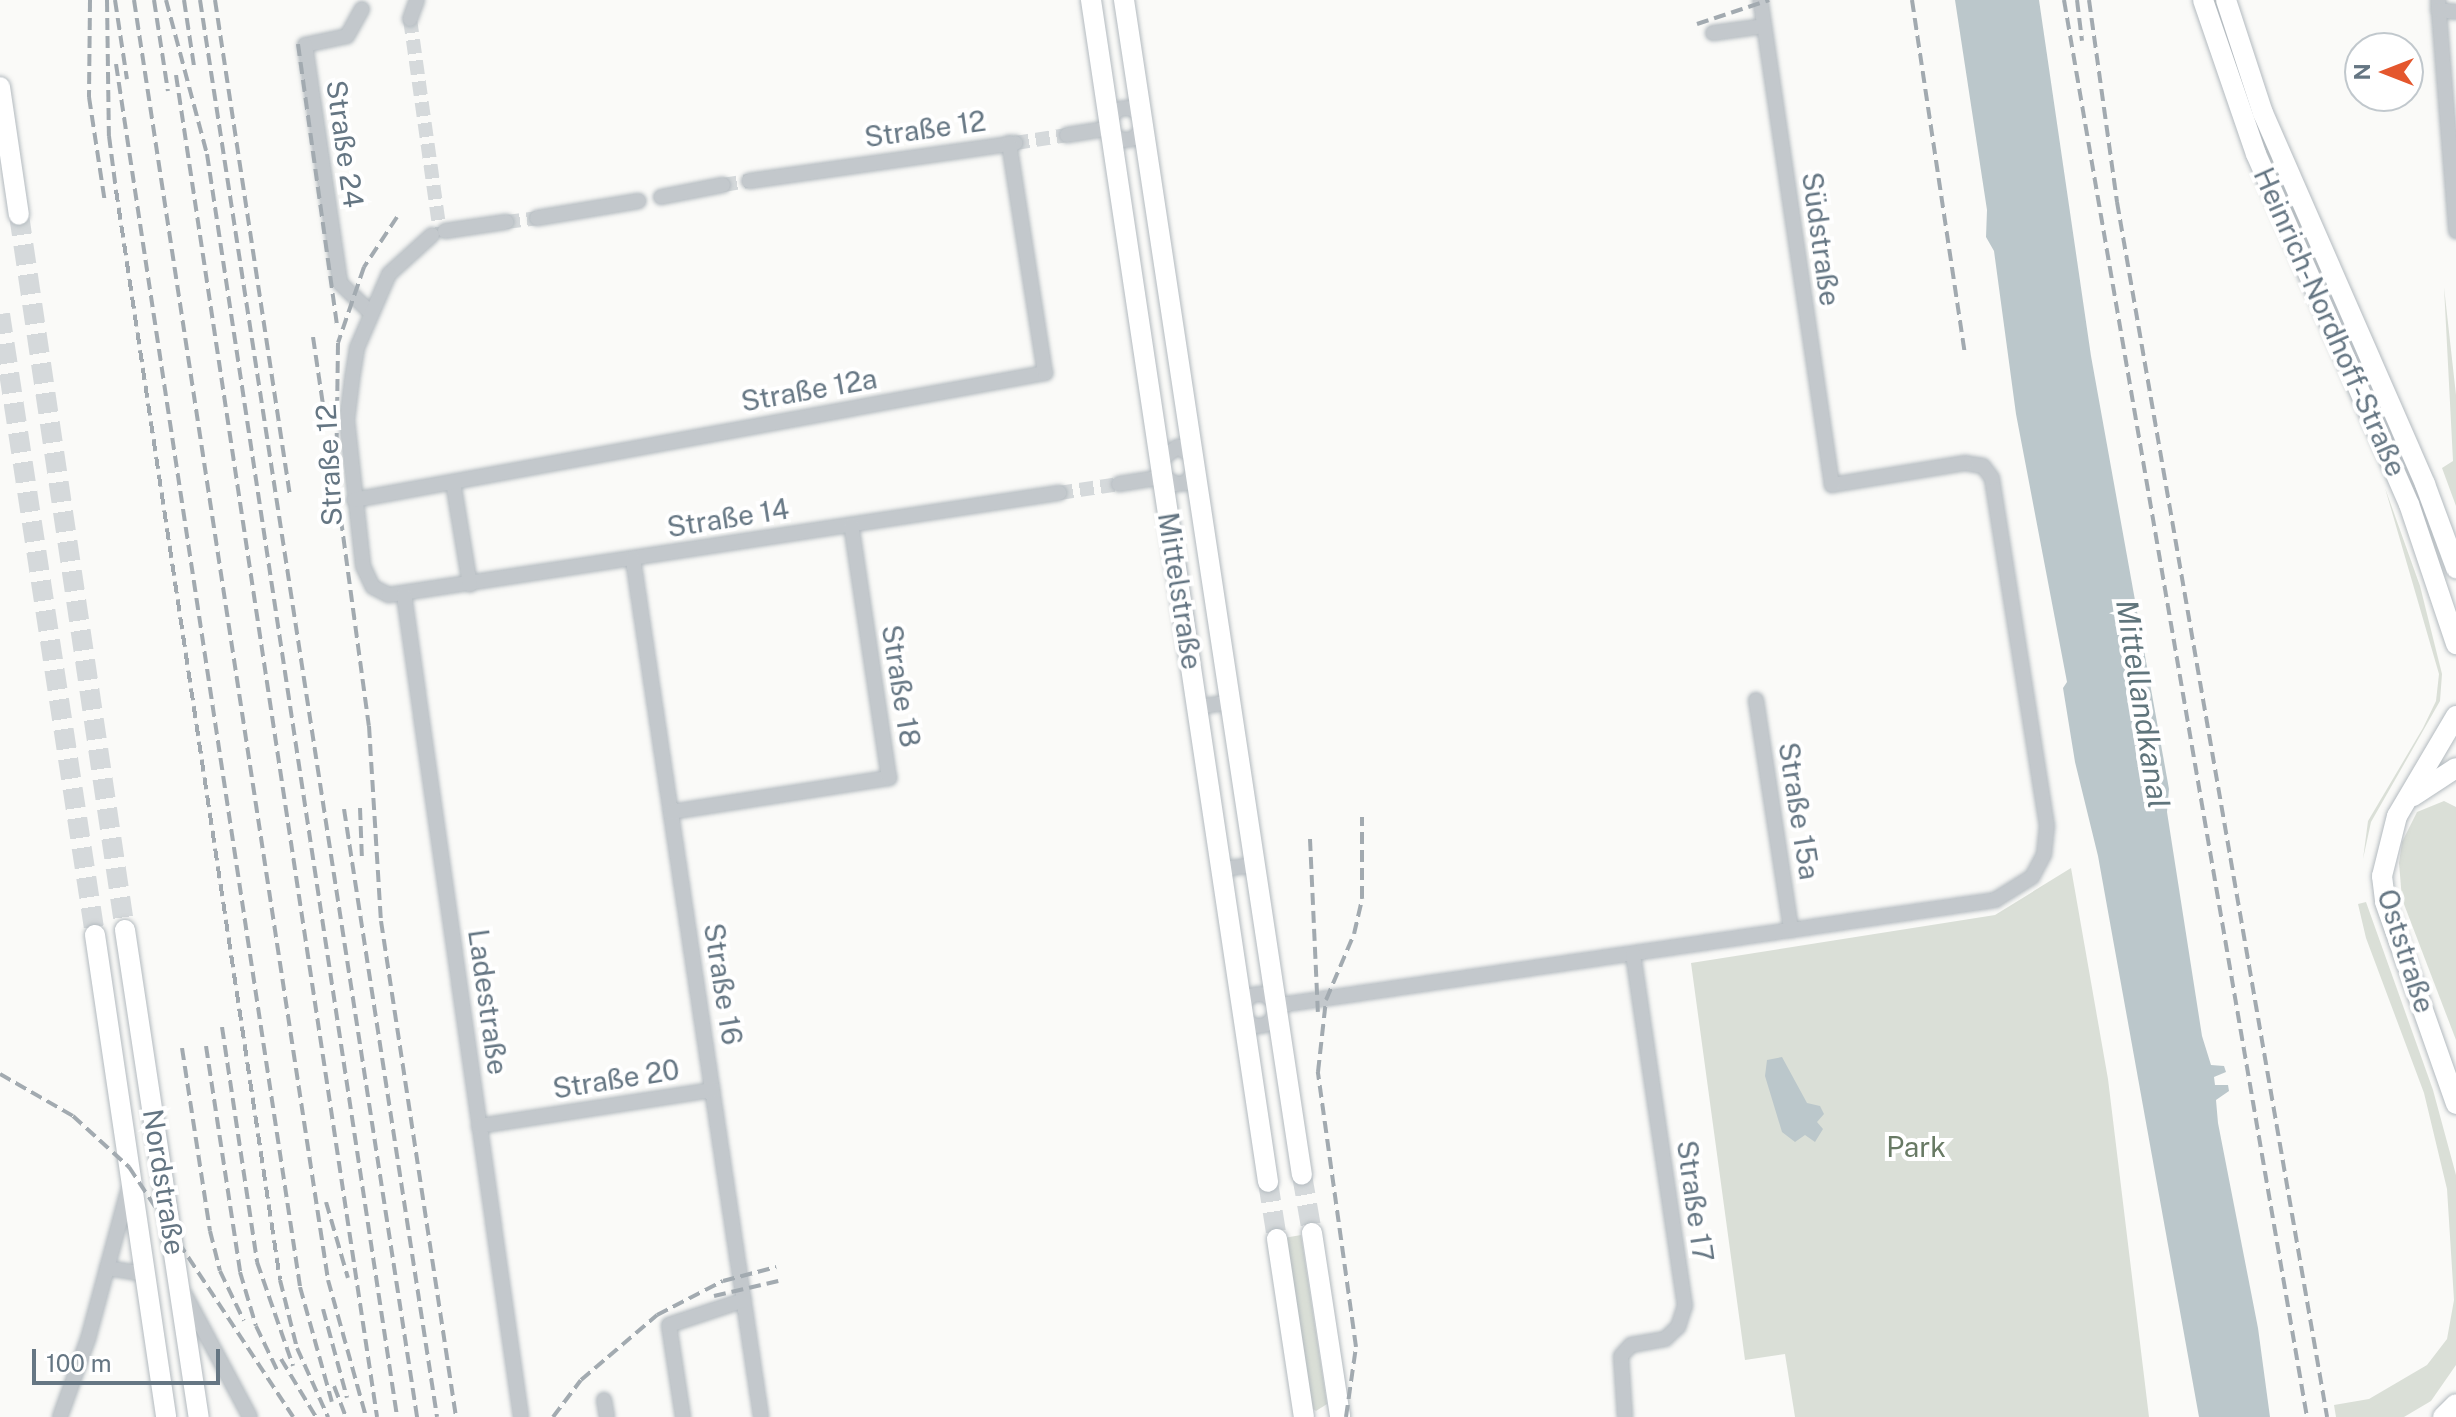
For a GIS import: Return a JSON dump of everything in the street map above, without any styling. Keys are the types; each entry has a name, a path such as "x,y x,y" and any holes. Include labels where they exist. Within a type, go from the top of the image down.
{"street":[{"path":"410,19 417,0"},
{"name":"Mittelstraße","path":"1091,0 1268,1182"},
{"name":"Mittelstraße","path":"1124,0 1302,1175"},
{"name":"Südstraße","path":"1760,0 1832,485 1965,463 1983,466 1992,478 2047,826 2044,854 2032,877 2015,892 1995,900 1791,930"},
{"name":"Heinrich-Nordhoff-Straße","path":"2203,0 2256,154 2409,504 2456,644"},
{"name":"Heinrich-Nordhoff-Straße","path":"2226,0 2263,113 2425,484 2456,568"},
{"path":"2456,12 2438,5 2456,231"},
{"name":"Straße 24","path":"362,9 347,36 305,45 340,283 370,312"},
{"path":"1713,33 1764,26"},
{"path":"0,87 12,203"},
{"path":"1123,108 1137,112 1142,123 1138,135 1127,141 1117,139 1111,128 1112,114 1123,108"},
{"path":"1067,135 1111,128"},
{"name":"Straße 12","path":"749,181 1012,143"},
{"name":"Straße 12a","path":"354,500 1045,373 1012,143"},
{"path":"661,197 723,185"},
{"path":"537,218 639,201"},
{"name":"Straße 12","path":"404,595 389,595 373,587 363,566 347,420 357,348 389,274 438,233 506,222"},
{"path":"1119,484 1162,469 1177,447 1193,463 1186,483 1176,484 1162,469"},
{"path":"453,482 470,585"},
{"name":"Straße 14","path":"404,595 1059,493"},
{"name":"Straße 18","path":"671,812 889,778 851,525"},
{"name":"Straße 16","path":"633,559 761,1417"},
{"name":"Ladestraße","path":"404,595 521,1417"},
{"name":"Straße 15a","path":"1756,700 1791,930"},
{"path":"1198,707 1229,702"},
{"path":"2440,777 2456,716"},
{"path":"2440,777 2456,750"},
{"path":"2440,777 2456,768"},
{"name":"Oststraße","path":"2440,777 2406,801 2384,858 2385,902 2456,1104"},
{"path":"1222,869 1253,865"},
{"path":"1274,1006 1791,930"},
{"name":"Nordstraße","path":"164,1412 97,943 126,938 199,1417"},
{"name":"Straße 17","path":"1625,1417 1621,1356 1631,1345 1665,1339 1678,1327 1685,1306 1633,954"},
{"path":"1256,994 1269,997 1274,1006 1272,1019 1261,1026 1244,1013 1246,1001 1256,994"},
{"name":"Straße 20","path":"479,1126 712,1090"},
{"path":"60,1417 107,1268 130,1181"},
{"path":"1312,1233 1340,1417"},
{"path":"1277,1239 1304,1417"},
{"path":"107,1268 144,1274"},
{"path":"180,1285 250,1417"},
{"path":"683,1417 669,1325 744,1300"},
{"path":"604,1400 607,1417"},
{"path":"2443,1417 2456,1404"}],"green space":[{"path":"2210,0 2219,0 2326,275 2327,289 2262,151"},
{"path":"2444,287 2456,395 2456,506 2442,468 2453,461"},
{"path":"2385,488 2420,586 2442,674 2440,701 2371,822 2363,859 2368,821 2423,728 2436,701 2439,674"},
{"path":"2444,801 2456,807 2456,1040 2402,899 2399,863 2402,842 2417,812"},
{"name":"Park","path":"2071,868 2108,1079 2149,1417 1795,1417 1785,1354 1745,1360 1691,963 1995,915"},
{"path":"2366,902 2433,1090 2456,1175 2456,1365 2431,1401 2404,1417 2336,1417 2334,1405 2369,1399 2427,1365 2447,1339 2454,1300 2447,1189 2424,1093 2366,938 2358,904"},
{"path":"1301,1235 1327,1404 1316,1411 1310,1407 1284,1238"}],"water":[{"name":"Mittellandkanal","path":"1955,0 2039,0 2091,356 2169,789 2167,812 2202,1036 2211,1065 2224,1066 2226,1072 2214,1077 2215,1085 2228,1085 2229,1091 2216,1100 2218,1123 2258,1328 2270,1417 2199,1417 2098,856 2075,762 2063,688 2067,682 2016,414 1994,251 1986,237 1987,210"},
{"path":"1782,1057 1807,1103 1820,1106 1824,1114 1817,1122 1823,1129 1815,1142 1805,1135 1795,1142 1782,1132 1765,1076 1767,1060"}],"tunnel":[{"path":"410,19 440,232"},
{"path":"1015,143 1067,135"},
{"path":"723,185 749,181"},
{"path":"19,215 125,930"},
{"path":"506,222 537,218"},
{"path":"0,314 95,935"},
{"path":"1059,493 1119,484"},
{"path":"1302,1175 1312,1233"},
{"path":"1268,1182 1277,1239"}],"railway":[{"path":"90,0 89,97 105,203"},
{"path":"107,0 109,136 116,190 280,1280 297,1348 328,1417"},
{"path":"115,0 127,79"},
{"path":"134,0 328,1280 366,1417"},
{"path":"154,0 168,91"},
{"path":"166,0 207,154 397,1417"},
{"path":"184,0 194,66"},
{"path":"200,0 417,1417"},
{"path":"215,0 290,496"},
{"path":"1697,24 1769,0"},
{"path":"1912,0 1965,353"},
{"path":"2064,0 2307,1417"},
{"path":"2077,0 2082,41"},
{"path":"2089,0 2117,202 2327,1417"},
{"path":"298,44 337,325"},
{"path":"116,64 300,1287 332,1402"},
{"path":"176,75 377,1417"},
{"path":"397,217 364,267 338,343 336,483 369,726 381,921 456,1417"},
{"path":"313,337 325,418"},
{"path":"360,808 362,859"},
{"path":"344,809 437,1417"},
{"path":"1346,1417 1356,1347 1318,1072 1326,1000 1354,934 1362,898 1362,817"},
{"path":"1310,839 1318,1012"},
{"path":"222,1027 257,1262 293,1366"},
{"path":"206,1046 240,1272 256,1326 279,1374"},
{"path":"182,1048 210,1231 220,1271 244,1321"},
{"path":"0,1074 73,1116 129,1167 293,1417"},
{"path":"326,1202 348,1278"},
{"path":"553,1417 581,1380 657,1315 723,1281 776,1267"},
{"path":"714,1296 778,1281"},
{"path":"323,1309 347,1398"},
{"path":"281,1359 316,1417"},
{"path":"334,1386 346,1417"}]}
